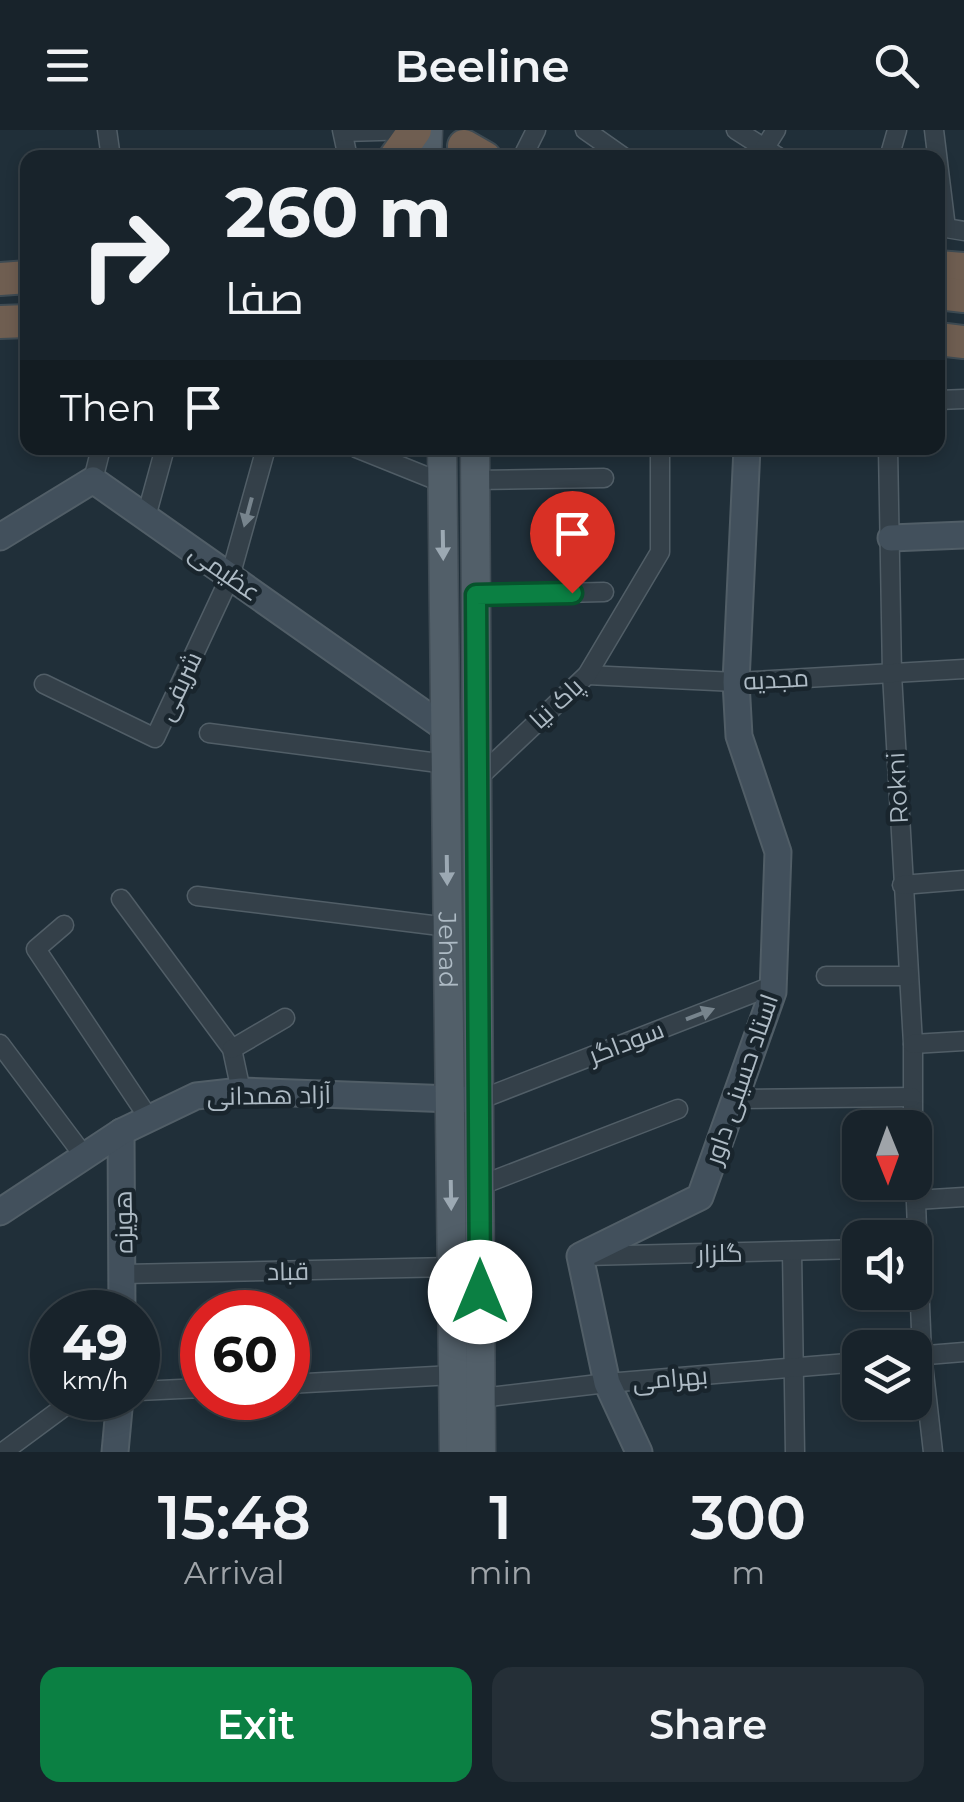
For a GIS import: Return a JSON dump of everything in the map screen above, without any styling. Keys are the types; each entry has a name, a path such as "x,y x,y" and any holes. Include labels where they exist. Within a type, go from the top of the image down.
{"main road":[{"name":"Jehad","path":"442,455 454,1452"},
{"name":"Jehad","path":"475,455 481,1452"}],"street":[{"path":"343,131 415,130"},
{"path":"585,130 614,150"},
{"path":"736,130 767,150"},
{"path":"945,220 946,228 964,231"},
{"path":"0,538 93,480 100,455"},
{"path":"146,517 163,455"},
{"path":"230,576 264,455"},
{"path":"374,455 442,482"},
{"name":"پاک نیا","path":"477,779 587,675 660,552 660,455"},
{"name":"استاد حسینی داور","path":"580,1256 700,1197 774,985 778,852 739,736 736,682 747,455"},
{"name":"Rokni","path":"888,455 892,674 913,1044 912,1110"},
{"path":"475,480 604,478"},
{"name":"عظیمی","path":"93,480 446,728"},
{"path":"891,538 964,535"},
{"name":"شریفی","path":"44,684 155,738 230,576"},
{"path":"476,595 604,592"},
{"name":"مجدیه","path":"587,675 736,682 964,669"},
{"path":"209,733 446,764"},
{"path":"902,884 964,880"},
{"path":"197,896 448,927"},
{"path":"121,899 232,1049 242,1091"},
{"path":"64,925 36,950 148,1116"},
{"path":"826,976 908,976"},
{"name":"سوداگر","path":"479,1100 774,985"},
{"path":"232,1049 285,1018"},
{"path":"913,1044 964,1040"},
{"path":"0,1044 84,1156"},
{"name":"آزاد همدانی","path":"0,1212 148,1116 196,1096 242,1091 479,1100"},
{"path":"735,1099 912,1097"},
{"path":"479,1186 678,1108"},
{"name":"هویزه","path":"122,1132 123,1290"},
{"path":"932,1199 964,1196"},
{"path":"916,1200 916,1220"},
{"name":"گلزار","path":"580,1256 842,1250"},
{"path":"792,1251 794,1452"},
{"path":"580,1256 607,1383 640,1452"},
{"name":"قباد","path":"124,1274 452,1267"},
{"path":"932,1355 964,1352"},
{"name":"بهرامی","path":"481,1398 842,1364"},
{"path":"310,1383 453,1376"},
{"path":"3,1452 46,1420"},
{"path":"115,1452 118,1420"},
{"path":"928,1420 933,1452"}],"route":[{"path":"480,1292 476,595 572,593"}]}
